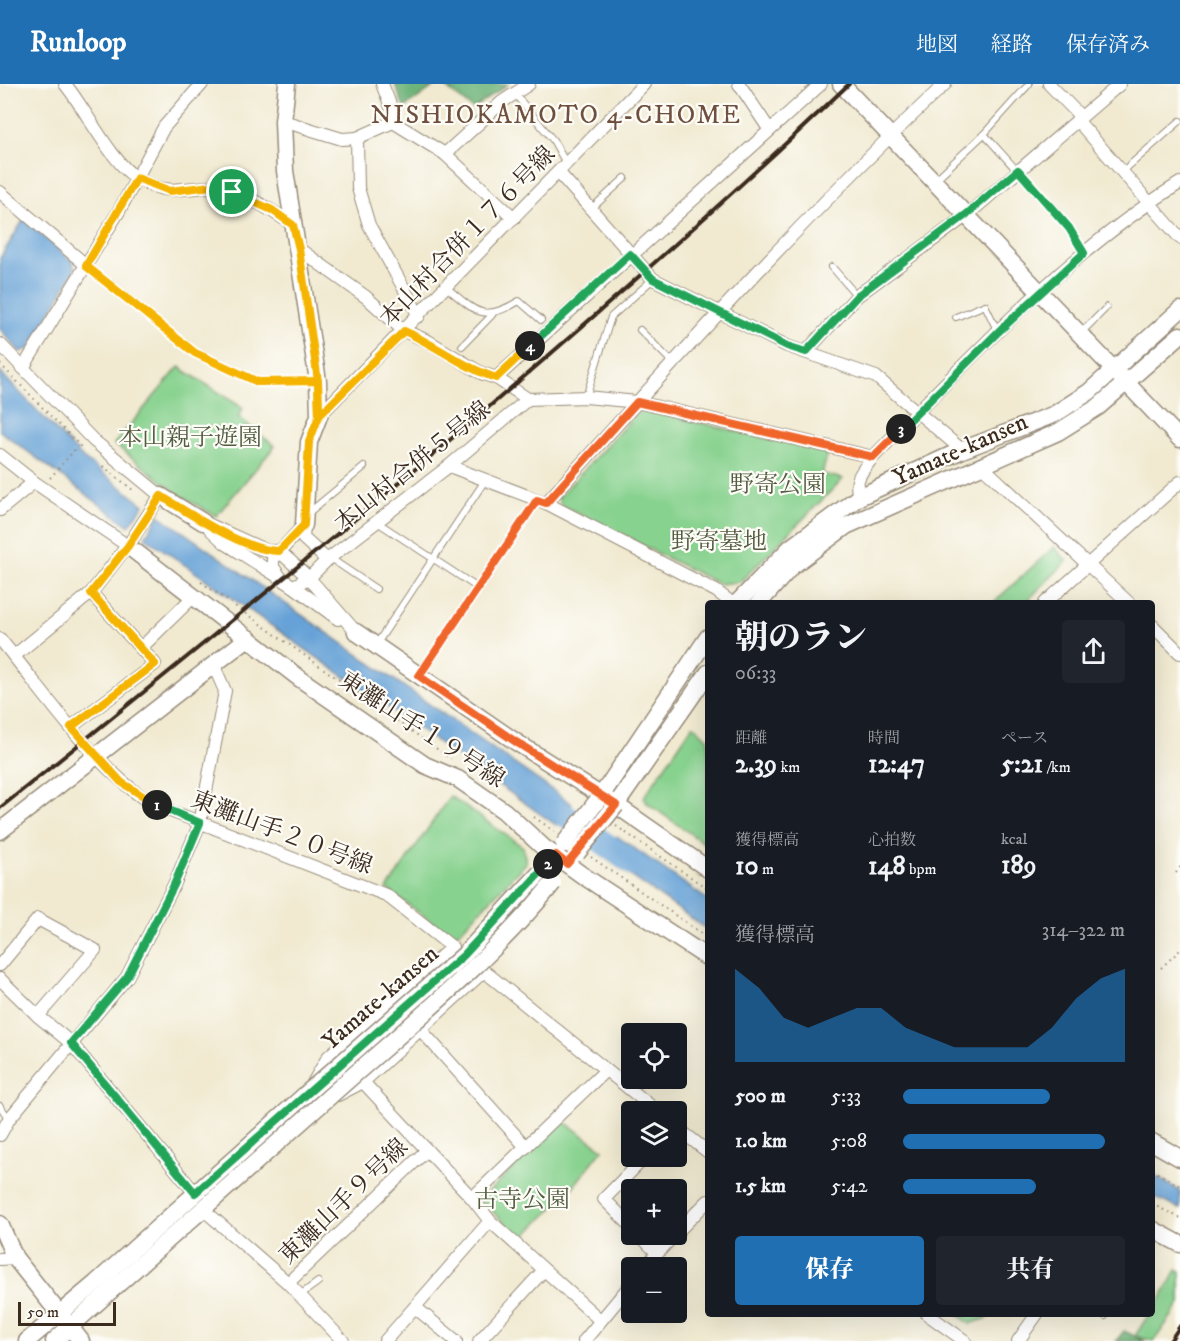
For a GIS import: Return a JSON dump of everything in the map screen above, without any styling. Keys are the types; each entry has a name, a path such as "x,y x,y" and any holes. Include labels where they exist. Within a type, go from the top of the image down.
{"street":[{"path":"23,368 86,266 164,128 202,84"},
{"path":"287,84 283,121 285,171 318,381 319,416 309,442 303,538 328,559"},
{"path":"382,84 391,107 393,122"},
{"path":"445,154 515,93 529,84"},
{"name":"本山村合併１７６号線","path":"319,416 644,84"},
{"path":"739,84 769,129"},
{"path":"496,378 546,324 630,254 821,84"},
{"path":"841,84 1180,439"},
{"path":"542,501 720,311 890,136 945,84"},
{"path":"1049,84 1180,238"},
{"path":"806,352 857,296 967,214 1120,84"},
{"path":"71,86 118,158 137,178 170,191 211,186 232,192 272,210 293,225"},
{"path":"283,121 342,139 357,138 393,122"},
{"path":"393,122 445,154 514,218"},
{"path":"357,138 358,188 369,225 419,316"},
{"path":"563,169 591,209 653,279 787,346 876,376 962,450"},
{"path":"859,496 856,486 859,475 873,457 998,332 1084,253 1150,202 1180,183"},
{"path":"0,192 86,266"},
{"path":"299,249 366,297 404,331 428,341 481,373 496,378 528,399 586,397 637,402 873,457"},
{"name":"Yamate-kansen","path":"738,600 790,548 859,496 962,450 1055,414 1089,392 1180,310"},
{"name":"Yamate-kansen","path":"762,600 792,566 846,526 1058,432 1098,407 1180,335"},
{"path":"0,344 93,440 159,498 203,522 267,551 279,551 309,578 356,632"},
{"name":"本山村合併５号線","path":"288,583 309,578 328,559 449,466 528,399"},
{"path":"0,455 34,482 129,543"},
{"path":"449,466 542,501 730,600"},
{"path":"983,467 1126,600"},
{"path":"0,510 34,482"},
{"path":"1048,600 1180,482"},
{"path":"14,656 91,593 159,498"},
{"path":"288,583 273,567 273,559 304,521"},
{"path":"203,522 225,543 288,583 516,742 616,805 705,867"},
{"name":"東灘山手１９号線","path":"129,543 299,678 425,765 458,779 504,811 543,847 568,851 705,956"},
{"path":"71,727 155,664 91,593"},
{"path":"142,647 194,596"},
{"path":"1155,628 1178,647"},
{"path":"0,831 248,638"},
{"name":"東灘山手２０号線","path":"0,639 98,757 121,782 150,803 386,895 452,947 328,1058 306,1094"},
{"name":"Yamate-kansen","path":"568,851 601,796 705,641"},
{"path":"0,1135 9,1119 127,977 174,885 200,823 225,692 214,666"},
{"name":"Yamate-kansen","path":"54,1341 64,1322 195,1193 464,955 546,878 568,851 616,805 705,677"},
{"name":"Yamate-kansen","path":"27,1341 64,1322 204,1210 477,963 534,906 546,878"},
{"path":"0,965 38,919 95,950 38,1016"},
{"path":"319,1106 363,1082 484,971 644,1101"},
{"path":"0,979 38,1016 71,1043 195,1193"},
{"path":"420,1029 526,1146"},
{"path":"472,1198 606,1070"},
{"path":"363,1082 472,1198 490,1221 600,1320"},
{"path":"687,1136 705,1150"},
{"path":"1155,1144 1180,1158"},
{"name":"東灘山手９号線","path":"288,1282 427,1150"},
{"path":"624,1179 635,1167"},
{"path":"621,1182 604,1199 621,1216"},
{"path":"687,1223 705,1204"},
{"path":"204,1210 288,1282 343,1341"},
{"path":"385,1341 490,1221"},
{"path":"0,1224 8,1259 81,1341"},
{"path":"1155,1231 1180,1244"},
{"path":"649,1245 657,1253"},
{"path":"654,1257 665,1245"},
{"path":"479,1341 544,1270"},
{"path":"584,1341 621,1296"},
{"path":"416,1308 456,1341"},
{"path":"931,1317 964,1341"},
{"path":"1018,1341 1035,1317"}],"lane":[{"path":"935,181 984,134 1029,84"},
{"path":"515,93 553,140 563,169"},
{"path":"1123,171 1180,121"},
{"path":"984,134 1069,228 1084,253"},
{"path":"591,209 625,178"},
{"path":"86,266 195,353 258,382 318,381"},
{"path":"832,267 857,296"},
{"path":"586,397 611,317 653,279"},
{"path":"446,288 478,312 492,315"},
{"path":"462,346 492,315 519,301 546,324"},
{"path":"956,316 985,305 998,332"},
{"path":"1079,335 1107,307"},
{"path":"640,330 673,363"},
{"path":"304,521 364,467"},
{"path":"376,645 486,479"},
{"path":"419,676 478,588 542,501"},
{"path":"377,522 478,588"},
{"path":"328,559 376,589"},
{"path":"0,1106 9,1119"},
{"path":"300,1295 318,1282"}],"path":[{"path":"50,478 79,445"},
{"path":"42,472 59,484"},
{"path":"193,577 453,760"},
{"path":"529,814 568,851 705,936"},
{"path":"1176,873 1180,867"},
{"path":"1161,968 1180,950"},
{"path":"1155,1172 1180,1186"},
{"path":"1155,1206 1180,1218"}],"green space":[{"path":"395,84 437,84 404,108"},
{"path":"442,84 508,84 473,109"},
{"name":"本山親子遊園","path":"179,367 243,408 238,417 275,446 216,516 178,494 114,444"},
{"name":"野寄公園","path":"646,410 828,453 822,474 843,479 740,582 719,584 561,505 558,498 636,414"},
{"path":"1054,547 1067,561 1028,600 996,600"},
{"path":"693,725 705,736 705,844 647,803 644,797"},
{"path":"450,796 523,847 526,863 457,934 447,933 387,889"},
{"name":"古寺公園","path":"563,1121 603,1149 573,1187 522,1239 480,1200"},
{"path":"1177,1270 1180,1272 1180,1304 1154,1341 1135,1336 1147,1317 1155,1317 1155,1309"},
{"path":"962,1317 989,1317 988,1318 970,1324"},
{"path":"1124,1331 1145,1341 1116,1341"}],"water":[{"path":"24,219 73,262 75,270 29,349 20,352 0,329 0,258"},
{"path":"0,372 83,458 144,505 129,526 0,431"},
{"path":"159,515 572,804 556,825 145,537"},
{"path":"617,836 705,898 705,928 601,855"},
{"path":"1155,1176 1180,1191 1180,1209 1155,1197"}],"waterway":[{"path":"539,797 635,865"}],"railway":[{"path":"0,808 217,633 538,365 643,273 849,84"},
{"path":"1170,1341 1180,1326"}],"district":[{"name":"NISHIOKAMOTO 4-CHOME","path":"556,114"}],"route":[{"path":"232,192 211,186 189,191 170,191 137,178 86,266 195,353 258,382 318,381 319,416 404,331 428,341 481,373 496,378 630,254 653,279 787,346 806,352 857,296 967,214 1018,170 1069,228 1084,253 998,332 873,457 637,402 546,503 537,500 419,676 516,742 616,805 567,864 556,855 464,955 195,1193 71,1043 127,977 174,885 200,823 150,803 121,782 71,727 155,664 91,593 128,546 161,496 203,522 267,551 279,551 304,525 309,442 319,416 318,381 299,249 293,225 272,210 232,192"}],"park label":[{"name":"野寄墓地","path":"719,541"}]}
